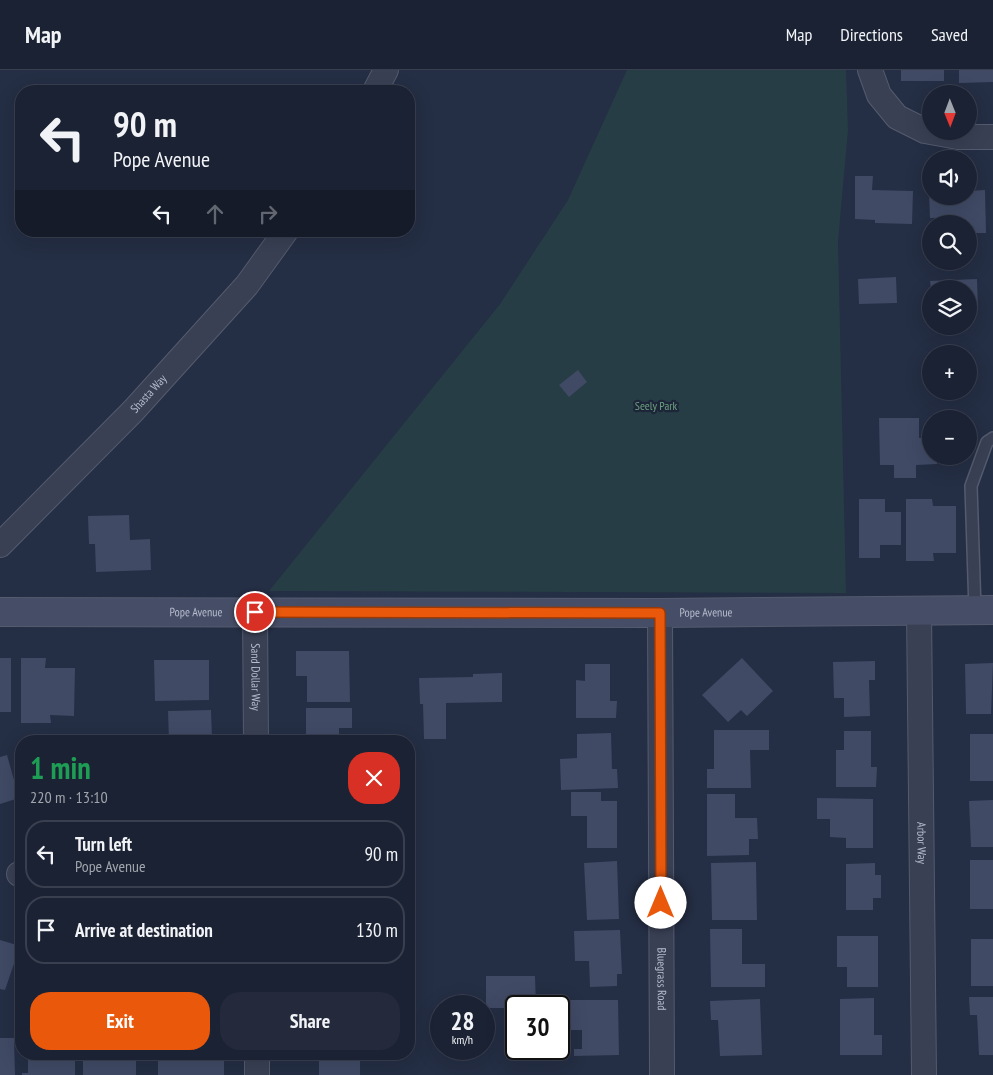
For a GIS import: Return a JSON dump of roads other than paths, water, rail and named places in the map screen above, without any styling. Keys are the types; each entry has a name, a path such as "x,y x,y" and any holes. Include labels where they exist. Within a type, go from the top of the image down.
{"street":[{"path":"378,85 386,70"},
{"path":"870,70 879,95 897,118 926,130 958,138 993,137"},
{"name":"Shasta Way","path":"0,545 133,411 247,286 282,237"},
{"name":"Pope Avenue","path":"0,612 660,613 984,610"},
{"name":"Arbor Way","path":"919,611 924,1075"},
{"name":"Sand Dollar Way","path":"255,612 256,735"},
{"name":"Bluegrass Road","path":"660,613 662,1075"},
{"path":"257,1060 257,1075"}],"lane":[{"path":"984,610 971,486 988,442 993,438"}],"park label":[{"name":"Seely Park","path":"656,406"}]}
